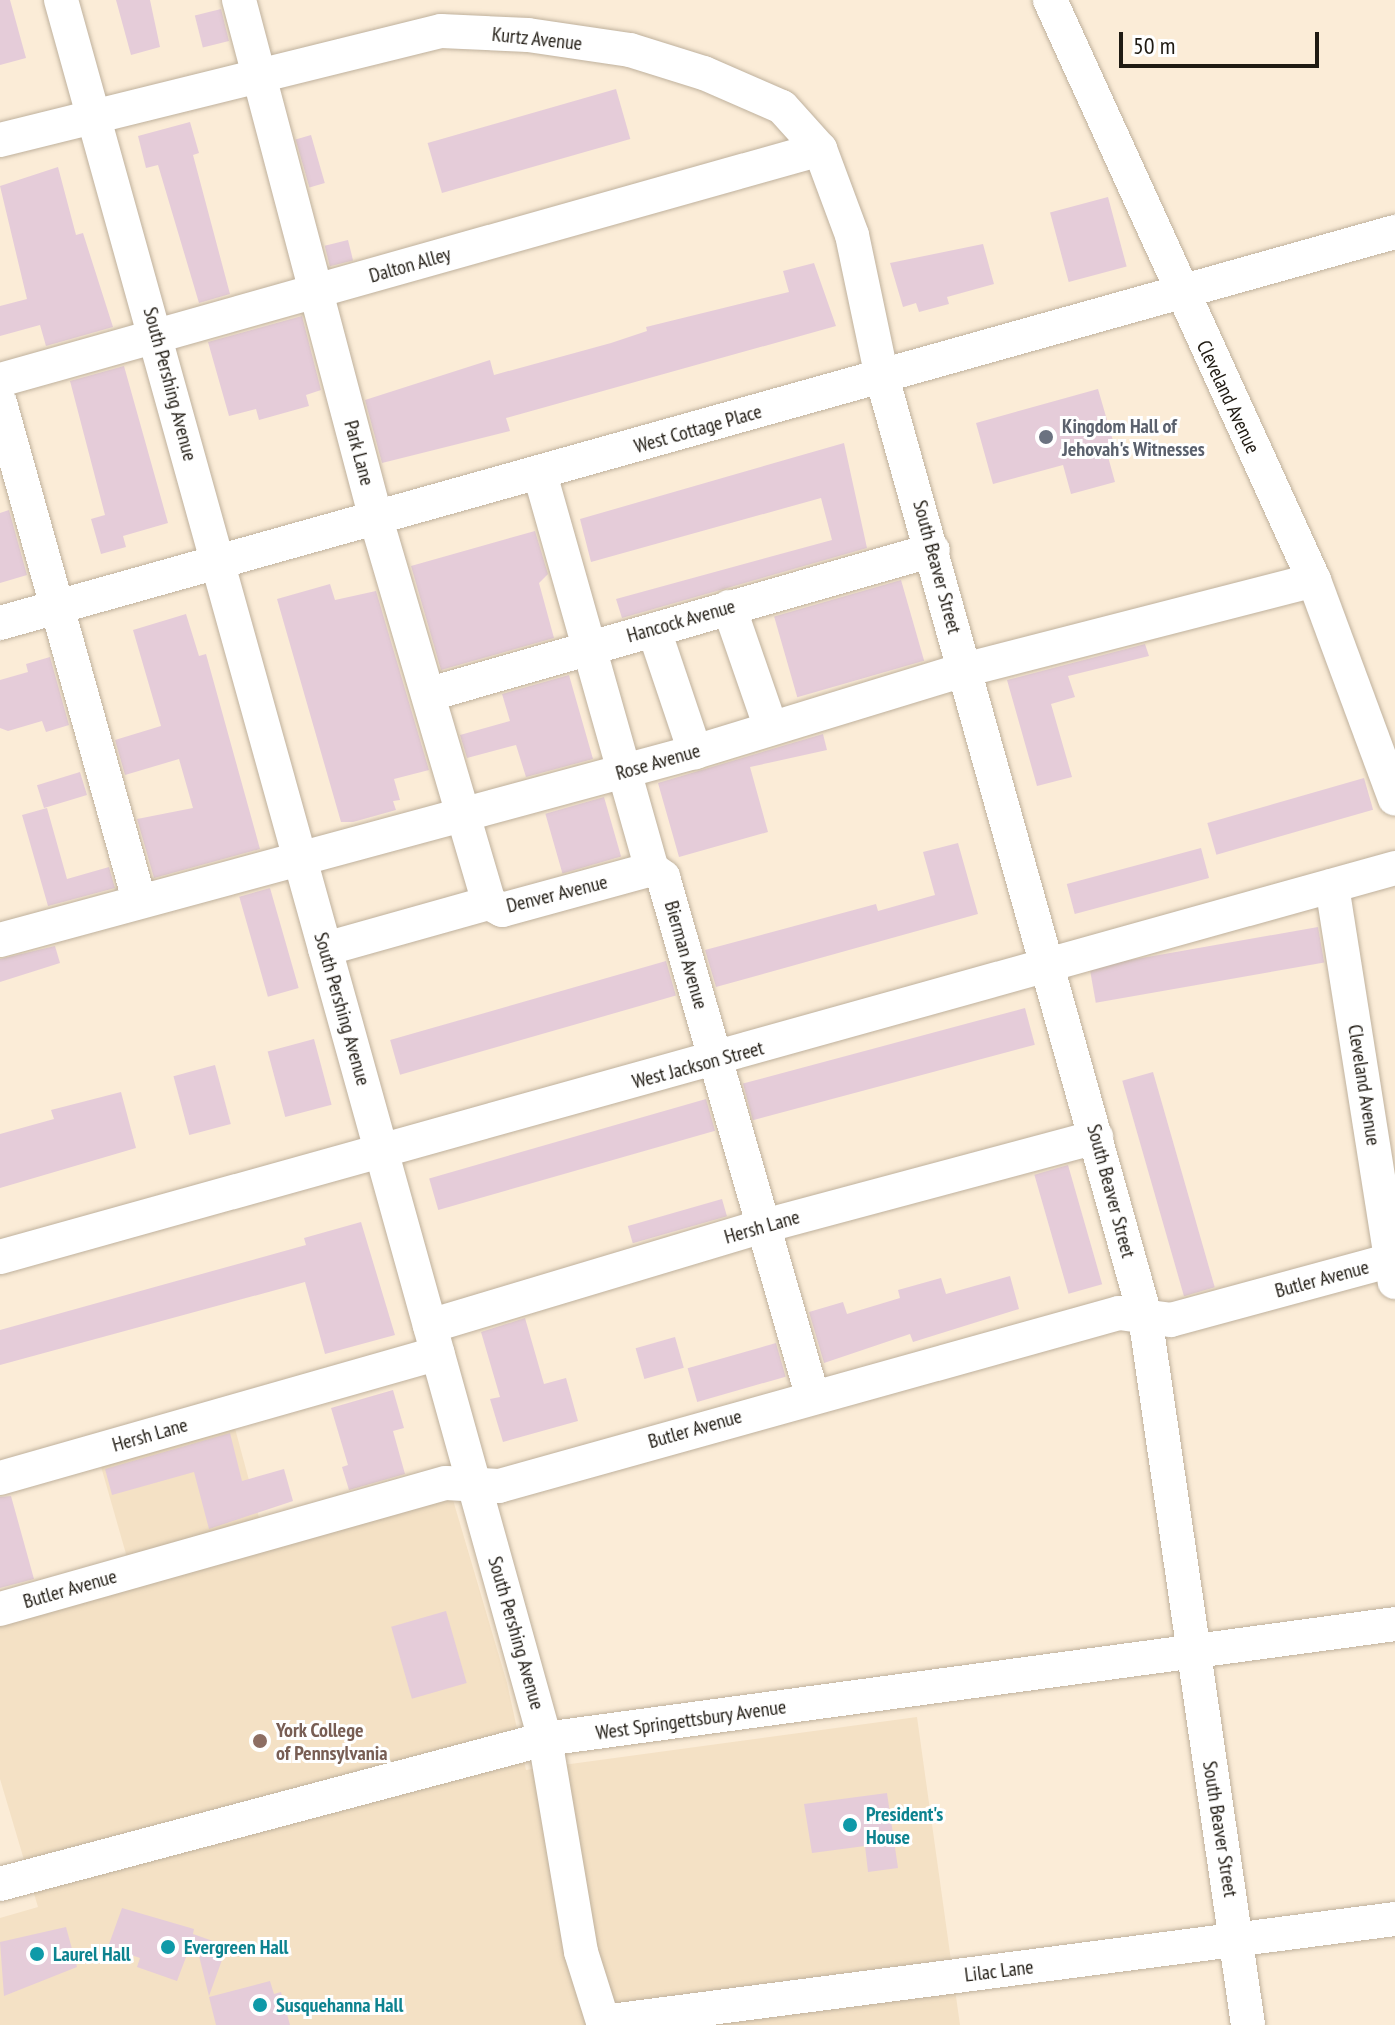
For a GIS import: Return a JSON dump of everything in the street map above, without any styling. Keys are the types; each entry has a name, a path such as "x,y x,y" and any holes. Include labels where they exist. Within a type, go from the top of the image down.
{"street":[{"name":"South Pershing Avenue","path":"61,0 159,338 218,564 545,1739 581,1952 604,2024"},
{"name":"Park Lane","path":"239,0 376,519 430,694 489,903"},
{"name":"Cleveland Avenue","path":"1050,0 1180,294 1314,580 1395,799"},
{"name":"Kurtz Avenue","path":"0,140 259,73 441,31 528,35 630,50 704,73 782,107 820,149 852,235 882,377"},
{"name":"Dalton Alley","path":"0,380 159,338 820,149"},
{"name":"West Cottage Place","path":"0,623 1395,232"},
{"name":"South Beaver Street","path":"882,377 933,550 1145,1316 1248,2025"},
{"path":"0,403 139,900"},
{"name":"Bierman Avenue","path":"540,474 628,770 652,869 663,877 812,1395"},
{"name":"Hancock Avenue","path":"430,694 933,550"},
{"name":"Rose Avenue","path":"0,940 299,856 465,816 695,752 964,670 1314,580"},
{"path":"729,607 771,728"},
{"path":"654,630 695,752"},
{"name":"West Jackson Street","path":"0,1257 381,1149 716,1061 1048,964 1395,868"},
{"name":"Denver Avenue","path":"325,949 489,903 502,910 652,869"},
{"name":"Cleveland Avenue","path":"1332,886 1394,1271"},
{"name":"Hersh Lane","path":"0,1478 434,1340 764,1226 1096,1137"},
{"name":"Butler Avenue","path":"0,1609 446,1483 499,1486 812,1395 1119,1313 1175,1319 1394,1271"},
{"name":"West Springettsbury Avenue","path":"2,1876 545,1739 1395,1624"},
{"name":"Lilac Lane","path":"604,2024 1395,1919"}],"shaded area":[{"name":"York College of Pennsylvania","path":"233,1421 267,1547 442,1498 453,1500 507,1683 526,1770 917,1717 960,2025 0,2025 0,1918 38,1907 0,1779 0,1620 134,1582 98,1456"}],"building":[{"path":"0,0 10,0 26,58 0,65"},
{"path":"116,0 150,0 160,47 131,55"},
{"path":"221,9 229,41 203,48 195,16"},
{"path":"616,89 630,139 442,193 428,143"},
{"path":"190,122 199,153 193,155 230,294 199,303 158,165 146,168 138,136"},
{"path":"311,135 325,183 309,187 296,139"},
{"path":"58,167 76,235 83,233 113,327 46,346 40,325 0,336 0,306 27,299 0,186"},
{"path":"1108,197 1127,267 1069,282 1050,213"},
{"path":"348,240 353,260 330,266 325,246"},
{"path":"983,244 994,284 947,297 949,304 919,312 916,303 903,307 890,263"},
{"path":"814,263 836,326 506,418 510,431 382,463 365,400 490,360 494,375 611,343 647,331 646,327 789,292 783,271"},
{"path":"302,316 321,390 306,395 309,406 259,420 256,409 229,416 208,342"},
{"path":"124,366 168,523 123,536 126,547 101,554 91,519 105,515 70,381"},
{"name":"Kingdom Hall of Jehovah's Witnesses","path":"1098,389 1116,451 1107,453 1115,482 1071,494 1063,465 993,484 976,423"},
{"path":"844,443 867,548 622,618 616,599 832,540 821,498 591,562 580,519"},
{"path":"9,510 27,575 0,583 0,513"},
{"path":"535,531 548,574 539,583 554,638 441,670 411,566"},
{"path":"901,580 924,661 797,697 774,616"},
{"path":"330,584 335,600 376,591 429,770 394,779 400,800 393,801 396,810 353,822 341,822 277,599"},
{"path":"186,614 199,656 206,654 260,849 154,878 137,819 193,808 179,759 125,775 115,740 161,726 133,630"},
{"path":"1145,644 1149,656 1068,676 1075,697 1051,704 1072,777 1037,786 1007,680"},
{"path":"50,657 69,725 46,732 42,721 8,731 0,728 0,680 28,672 26,664"},
{"path":"569,675 593,759 526,777 516,745 467,758 460,735 510,721 502,694"},
{"path":"823,734 827,750 750,767 768,832 679,857 658,783"},
{"path":"80,772 87,795 44,808 37,785"},
{"path":"1364,778 1373,810 1216,855 1207,823"},
{"path":"604,797 621,857 562,873 545,814"},
{"path":"47,808 67,879 109,867 115,888 48,906 22,815"},
{"path":"958,843 978,914 716,987 705,950 876,904 878,911 935,895 923,852"},
{"path":"1201,848 1209,878 1075,914 1067,884"},
{"path":"270,888 299,988 268,997 239,897"},
{"path":"1318,927 1324,962 1096,1003 1090,967"},
{"path":"55,946 60,963 0,982 0,959"},
{"path":"666,961 676,996 400,1075 390,1040"},
{"path":"1025,1008 1035,1045 753,1120 743,1084"},
{"path":"314,1039 332,1105 285,1117 268,1051"},
{"path":"215,1065 231,1124 189,1135 173,1076"},
{"path":"1153,1072 1215,1287 1184,1296 1122,1081"},
{"path":"121,1092 136,1148 0,1188 0,1134 54,1119 51,1110"},
{"path":"706,1099 715,1131 438,1210 429,1178"},
{"path":"1068,1165 1102,1284 1069,1294 1034,1175"},
{"path":"722,1199 727,1216 633,1243 628,1226"},
{"path":"361,1222 395,1335 325,1354 305,1282 0,1365 0,1330 306,1245 304,1238"},
{"path":"1010,1276 1019,1309 913,1342 910,1334 824,1363 809,1312 843,1302 847,1314 900,1298 898,1290 941,1278 946,1294"},
{"path":"525,1318 544,1384 566,1378 578,1421 503,1442 490,1399 500,1397 481,1332"},
{"path":"675,1337 684,1368 644,1379 636,1348"},
{"path":"776,1343 786,1377 697,1402 688,1368"},
{"path":"393,1390 404,1428 393,1431 405,1474 349,1490 342,1467 348,1465 331,1408"},
{"path":"230,1433 242,1481 284,1469 293,1501 209,1529 194,1472 112,1495 105,1469"},
{"path":"11,1496 34,1579 0,1588 0,1497"},
{"path":"446,1611 467,1683 412,1699 391,1627"},
{"name":"President's House","path":"887,1793 898,1868 868,1872 865,1846 812,1853 804,1804"},
{"name":"Evergreen Hall","path":"122,1908 194,1929 193,1934 227,1946 209,1996 194,1936 177,1981 137,1967 140,1958 108,1947"},
{"name":"Laurel Hall","path":"66,1927 77,1967 4,1996 0,1942"},
{"name":"Susquehanna Hall","path":"270,1981 274,1994 281,1992 290,2025 216,2025 209,1997"}],"place":[{"name":"Kingdom Hall of Jehovah's Witnesses","path":"1046,437"},
{"name":"York College of Pennsylvania","path":"260,1741"},
{"name":"President's House","path":"850,1825"},
{"name":"Evergreen Hall","path":"168,1947"},
{"name":"Laurel Hall","path":"37,1954"},
{"name":"Susquehanna Hall","path":"260,2005"}]}
